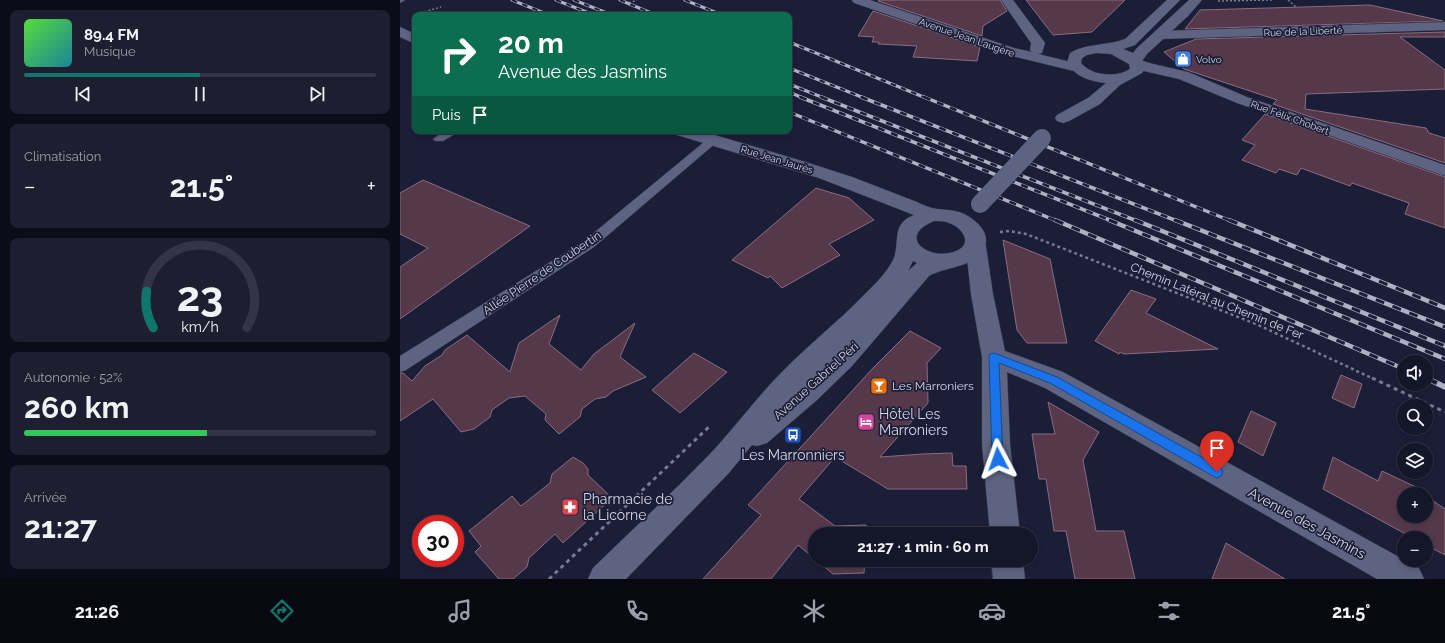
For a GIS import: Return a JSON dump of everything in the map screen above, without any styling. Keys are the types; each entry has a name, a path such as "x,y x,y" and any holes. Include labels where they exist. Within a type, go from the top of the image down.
{"street":[{"name":"Avenue Jean Laugère","path":"858,0 1009,51 1081,70 1102,78 1147,75 1193,82 1217,90"},
{"name":"Avenue Jean Laugère","path":"882,0 1008,42 1037,50 1059,53 1089,50"},
{"path":"1007,0 1038,43 1037,50"},
{"path":"951,261 970,252 974,245 972,232 980,204 1042,138 1063,118 1085,94 1090,86 1091,82 1074,63 1075,56 1089,50 1119,46 1130,42 1174,0"},
{"path":"1063,118 1094,101 1114,82 1127,77 1137,70 1135,62 1142,51 1161,35 1195,0"},
{"name":"Rue de la Liberté","path":"1161,35 1445,26"},
{"path":"400,31 412,38"},
{"name":"Rue Félix Chobert","path":"1089,50 1120,52 1135,62 1149,68 1183,75 1217,90 1445,171"},
{"name":"Rue Jean Jaurès","path":"692,134 804,167 913,208 936,214"},
{"name":"Rue Jean Jaurès","path":"870,191 894,213 906,228 907,239"},
{"path":"982,294 974,273 967,265 951,261 923,258 913,253 907,239 909,228 916,221 936,214 957,217 972,232 980,262 982,294 994,357 996,444 1004,527"},
{"name":"Avenue Gabriel Péri","path":"604,579 718,465 791,379 846,328 883,290 897,272 904,259 907,239"},
{"name":"Avenue Gabriel Péri","path":"718,465 804,396 833,369 859,343 921,271 931,265 951,261"},
{"name":"Avenue des Jasmins","path":"994,357 1054,380 1408,579"},
{"path":"1008,567 1009,579"}],"lane":[{"path":"439,139 448,134"},
{"name":"Allée Pierre de Coubertin","path":"400,365 589,244 713,140"}],"path":[{"path":"629,4 637,0"},
{"path":"1195,0 1272,0"},
{"path":"1288,0 1296,7"},
{"path":"424,12 441,7"},
{"path":"408,17 412,16"},
{"name":"Chemin Latéral au Chemin de Fer","path":"972,232 1009,231 1026,234 1256,324 1445,412"}],"building":[{"path":"1000,0 1007,11 983,26 982,36 878,1"},
{"path":"1026,0 1125,0 1092,32 1053,35"},
{"path":"1370,5 1443,21 1185,29 1200,10"},
{"path":"873,11 980,47 977,61 913,57 917,46 878,44 879,42 872,42 874,37 858,36"},
{"path":"1445,32 1445,37 1400,37 1445,70 1445,89 1306,94 1305,109 1426,128 1429,133 1445,138 1445,163 1273,104 1277,100 1184,69 1164,52 1196,39"},
{"path":"1265,114 1445,177 1445,228 1405,214 1409,203 1352,183 1350,186 1301,168 1297,175 1279,169 1276,173 1242,160 1255,145 1242,140"},
{"path":"423,180 530,226 400,319 400,267 428,248 400,234 400,193"},
{"path":"816,188 849,198 874,220 829,244 840,255 782,288 770,276 768,278 732,260"},
{"path":"1003,240 1050,259 1067,343 1027,343 1017,330"},
{"path":"1131,290 1156,299 1146,313 1218,349 1124,354 1120,352 1119,354 1095,341"},
{"path":"560,315 549,344 581,370 594,354 635,323 620,357 646,377 613,391 606,397 595,399 582,409 580,417 559,434 545,420 546,414 525,396 509,398 492,410 490,417 474,429 461,432 433,399 400,421 400,373 403,373 412,381 425,366 442,355 445,350 467,335 510,372 519,343"},
{"path":"910,331 941,348 927,363 928,403 880,457 952,453 953,466 966,466 967,489 888,489 835,457 799,499 835,526 866,525 866,527 808,527 808,553 798,545 771,579 703,579 761,515 748,505 874,367"},
{"path":"694,353 727,372 680,413 652,390"},
{"path":"1341,375 1362,384 1354,408 1332,398"},
{"path":"1048,402 1099,432 1083,460 1096,531 1124,531 1135,579 1075,579 1066,531 1054,531 1046,479 1039,479 1032,434 1055,434"},
{"path":"1251,411 1276,423 1263,456 1238,442"},
{"path":"573,457 583,463 588,469 588,475 612,498 563,543 555,534 529,558 527,567 513,579 499,579 475,552 481,546 469,531 512,496 521,506 550,483 552,474"},
{"path":"1333,457 1378,481 1382,471 1416,487 1397,487 1397,523 1433,523 1433,501 1445,509 1445,555 1433,549 1433,531 1400,531 1323,489"},
{"path":"1226,543 1285,579 1212,579"},
{"path":"824,567 864,567 864,573 833,574"}],"railway":[{"path":"512,0 542,12"},
{"path":"556,0 586,12"},
{"path":"574,0 604,12"},
{"path":"620,0 649,12"},
{"path":"685,0 715,12"},
{"path":"792,43 926,98"},
{"path":"792,69 864,98"},
{"path":"792,85 824,98"},
{"path":"792,93 803,98"},
{"path":"800,97 1112,221"},
{"path":"821,97 1137,221"},
{"path":"861,97 1177,221"},
{"path":"924,97 1231,221"},
{"path":"792,113 1057,221"},
{"path":"1055,220 1397,366"},
{"path":"1109,220 1445,359"},
{"path":"1135,220 1445,346"},
{"path":"1175,220 1445,327"},
{"path":"1229,220 1445,308"},
{"path":"1433,381 1445,387"}],"place":[{"name":"Volvo","path":"1183,59"},
{"name":"Les Marroniers","path":"879,386"},
{"name":"Hôtel Les Marroniers","path":"866,422"},
{"name":"Les Marronniers","path":"793,435"},
{"name":"Pharmacie de la Licorne","path":"570,507"}],"route":[{"path":"998,459 996,444 994,357 1054,380 1217,472"}]}
